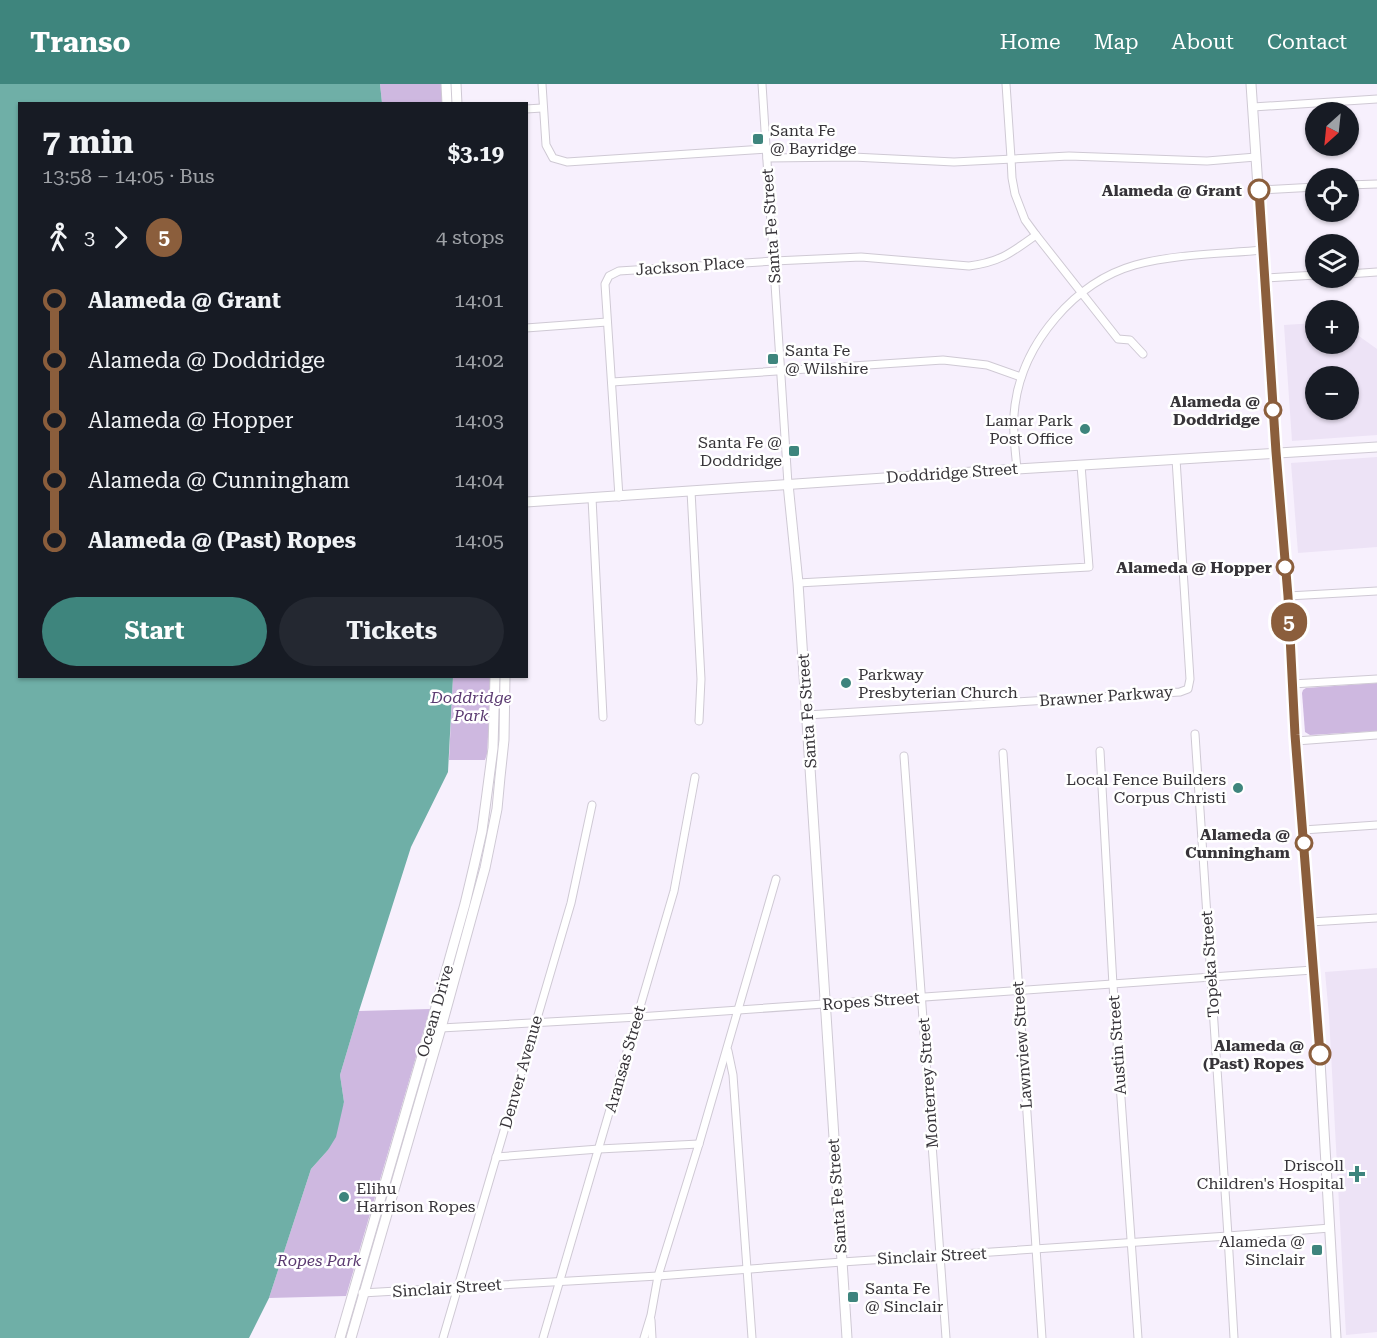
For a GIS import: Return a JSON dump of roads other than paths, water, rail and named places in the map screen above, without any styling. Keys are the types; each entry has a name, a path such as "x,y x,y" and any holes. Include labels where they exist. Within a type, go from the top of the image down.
{"main road":[{"path":"446,84 447,102"},
{"path":"456,84 457,102"},
{"path":"1251,84 1318,1036 1336,1338"},
{"name":"Doddridge Street","path":"528,502 1377,447"},
{"name":"Santa Fe Street","path":"788,484 798,583 847,1338"},
{"name":"Ocean Drive","path":"340,1338 377,1250 441,1028 470,905 485,868 495,678"},
{"name":"Ocean Drive","path":"470,905 474,866 496,809 504,740 505,678"},
{"path":"494,705 505,705"},
{"path":"474,866 485,868"},
{"name":"Ocean Drive","path":"351,1338 366,1247 429,1032 460,941"},
{"path":"390,1163 401,1166"},
{"path":"366,1247 377,1250"}],"street":[{"path":"542,84 546,145 553,158 567,162 766,149"},
{"name":"Santa Fe Street","path":"762,84 788,484"},
{"path":"1006,84 1012,178 1015,194 1025,220 1118,339 1130,340 1143,354"},
{"path":"1253,107 1377,99"},
{"path":"528,109 543,108"},
{"path":"767,158 853,157 954,162 1069,156 1208,161 1256,157"},
{"path":"1359,185 1377,184"},
{"path":"1259,190 1305,188"},
{"name":"Jackson Place","path":"608,322 605,284 609,276 619,271 861,257 969,266 984,264 1009,255 1036,236"},
{"path":"1017,469 1014,438 1015,405 1022,377 1044,332 1061,312 1108,276 1133,266 1167,258 1263,250"},
{"path":"1359,273 1377,272"},
{"path":"1264,278 1305,276"},
{"path":"528,328 608,322 620,496"},
{"path":"612,382 943,360 987,365 1022,377"},
{"name":"Brawner Parkway","path":"807,715 1180,692 1188,689 1190,679 1176,459"},
{"path":"798,583 1089,567 1081,465"},
{"path":"691,491 701,679 699,721"},
{"path":"592,498 603,717"},
{"path":"1288,596 1377,591"},
{"path":"1292,684 1377,679"},
{"name":"Topeka Street","path":"1195,734 1234,1338"},
{"path":"1296,741 1377,735"},
{"name":"Austin Street","path":"1100,751 1113,985 1138,1338"},
{"name":"Lawnview Street","path":"1003,753 1042,1338"},
{"name":"Monterrey Street","path":"904,756 946,1338"},
{"name":"Aransas Street","path":"543,1338 674,891 695,777"},
{"name":"Denver Avenue","path":"443,1338 571,903 592,805"},
{"path":"1303,830 1377,825"},
{"path":"644,1338 651,1316 658,1276 739,1010 776,879"},
{"path":"1310,922 1377,918"},
{"name":"Ropes Street","path":"429,1032 441,1028 638,1017 1313,970"},
{"path":"727,1048 733,1075 752,1338"},
{"path":"496,1157 699,1144"},
{"name":"Sinclair Street","path":"359,1293 658,1276 1330,1228"},
{"path":"651,1316 652,1338"}],"place":[{"name":"Santa Fe @ Bayridge","path":"758,139"},
{"name":"Alameda @ Grant","path":"1259,190"},
{"name":"Santa Fe @ Wilshire","path":"773,359"},
{"name":"Alameda @ Doddridge","path":"1273,410"},
{"name":"Lamar Park Post Office","path":"1085,429"},
{"name":"Santa Fe @ Doddridge","path":"794,451"},
{"name":"Alameda @ Hopper","path":"1285,567"},
{"name":"Parkway Presbyterian Church","path":"846,683"},
{"name":"Local Fence Builders Corpus Christi","path":"1238,788"},
{"name":"Alameda @ Cunningham","path":"1304,843"},
{"name":"Alameda @ (Past) Ropes","path":"1320,1054"},
{"name":"Driscoll Children's Hospital","path":"1357,1174"},
{"name":"Elihu Harrison Ropes","path":"344,1197"},
{"name":"Alameda @ Sinclair","path":"1317,1250"},
{"name":"Santa Fe @ Sinclair","path":"853,1297"}],"park label":[{"name":"Doddridge Park","path":"471,706"},
{"name":"Ropes Park","path":"319,1260"}]}
